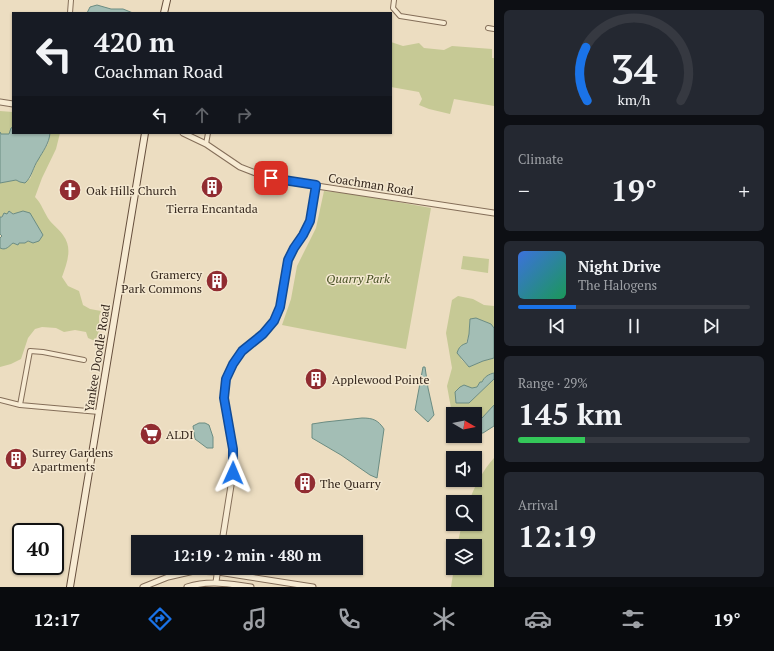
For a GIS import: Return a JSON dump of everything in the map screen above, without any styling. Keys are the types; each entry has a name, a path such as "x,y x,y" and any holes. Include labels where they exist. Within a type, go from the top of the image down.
{"main road":[{"path":"164,12 167,0"},
{"name":"Yankee Doodle Road","path":"70,587 145,134"}],"street":[{"path":"70,12 71,0"},
{"path":"394,0 393,8 400,16 444,23"},
{"path":"488,28 494,29"},
{"path":"0,102 12,104"},
{"name":"Coachman Road","path":"185,134 206,144 240,167 271,178 494,213"},
{"path":"206,144 208,134"},
{"path":"223,535 234,459 225,408 224,390 226,379 233,364 242,351 263,334 274,321 280,307 288,260 310,221 316,185"},
{"path":"20,404 30,351 84,360"},
{"path":"0,400 20,404 99,412"},
{"path":"143,587 177,575"},
{"path":"216,582 217,575"},
{"path":"246,575 313,587"},
{"path":"187,587 216,582 251,587"}],"green space":[{"path":"392,42 403,46 419,43 424,48 444,50 452,46 492,49 492,58 494,58 494,106 454,99 450,114 419,105 422,99 419,92 392,87"},
{"path":"0,111 12,112 12,128 9,134 1,134"},
{"path":"50,134 60,134 56,149 42,178 35,197 50,221 63,235 68,245 68,256 62,277 68,286 79,291 83,305 90,309 101,311 99,316 99,331 95,341 88,338 86,332 75,330 64,332 56,328 42,327 35,329 28,338 21,359 0,367 0,248 2,249 13,243 18,245 19,243 39,241 43,235 29,213 23,211 6,214 0,217 0,183 16,180 20,182 30,179 37,161 48,144"},
{"name":"Quarry Park","path":"324,191 353,194 431,208 406,349 282,325 291,299 297,266 316,228"},
{"path":"463,256 489,259 488,273 461,269"},
{"path":"458,296 473,299 484,305 494,306 494,328 483,321 470,319 469,334 461,359 469,367 494,358 494,373 490,374 477,387 472,388 469,403 494,379 494,405 482,418 482,407 451,407 447,386 452,368 446,333 452,300"},
{"path":"494,458 494,587 451,587 453,575 482,575 482,539 459,539 460,531 482,531 482,495 471,495 475,487 482,487 482,474"}],"water":[{"path":"97,5 111,9 123,9 130,12 88,12 90,7"},
{"path":"11,128 12,134 50,134 46,147 25,183 16,180 0,183 0,132 1,134 9,134"},
{"path":"9,211 13,214 23,211 30,213 43,235 39,241 33,243 28,241 25,243 19,243 18,245 13,243 6,249 0,248 0,238 2,236 0,234 0,217 2,217 4,213 7,214"},
{"path":"476,318 491,324 494,328 494,358 469,367 457,353 460,346 467,343 470,319"},
{"path":"423,367 425,367 434,415 428,422 415,410"},
{"path":"494,373 494,379 469,403 456,403 455,392 460,387 464,385 472,388 477,387 485,377"},
{"path":"494,405 494,426 483,433 482,418"},
{"path":"362,418 375,420 380,423 384,429 377,478 312,438 312,424"},
{"path":"199,423 209,425 213,437 213,448 207,448 195,439 193,426"}],"place":[{"name":"Tierra Encantada","path":"212,187"},
{"name":"Oak Hills Church","path":"70,190"},
{"name":"Gramercy Park Commons","path":"217,281"},
{"name":"Applewood Pointe","path":"316,379"},
{"name":"ALDI","path":"151,434"},
{"name":"Surrey Gardens Apartments","path":"16,459"},
{"name":"The Quarry","path":"305,483"}],"route":[{"path":"233,473 233,449 224,398 226,379 233,364 242,351 263,334 274,321 280,307 288,260 310,221 316,185 271,178"}]}
